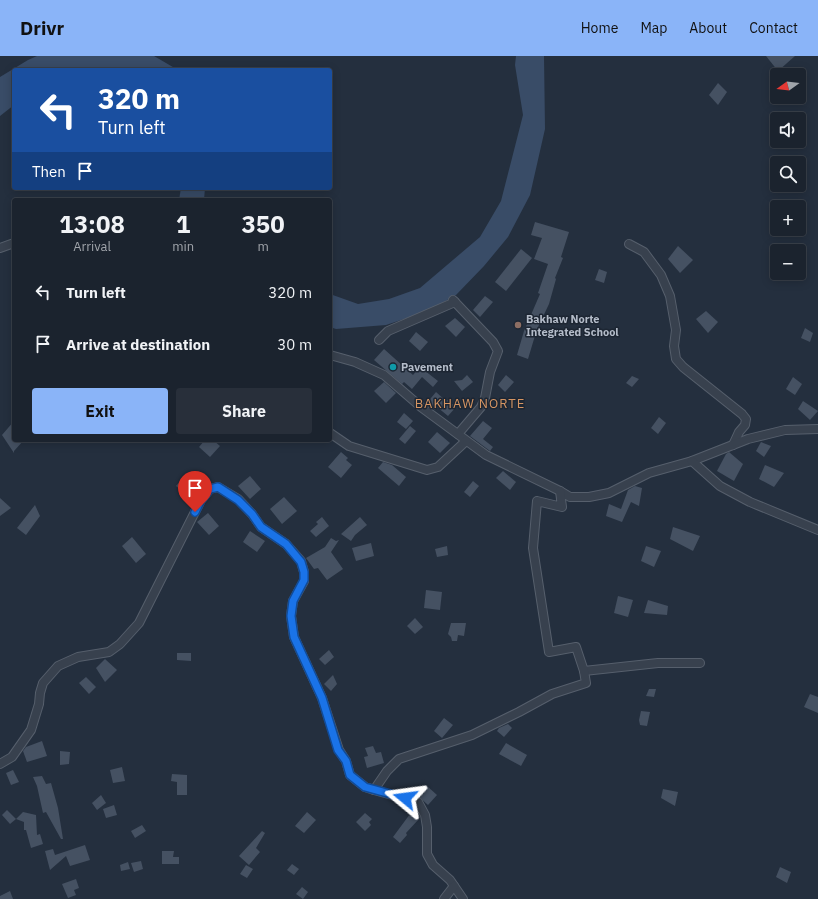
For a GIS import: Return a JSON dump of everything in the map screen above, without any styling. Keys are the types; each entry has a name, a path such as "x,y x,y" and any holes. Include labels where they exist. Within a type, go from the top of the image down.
{"street":[{"path":"0,248 12,244"},
{"path":"629,244 644,252 661,275 670,296 676,330 674,346 676,359 683,367 742,414 746,419 746,425 739,432 733,445"},
{"path":"379,340 382,335 388,331 454,301 492,342 498,351 490,372 486,398 481,407 458,434"},
{"path":"332,355 355,362 384,375 421,407 486,455 570,497 589,497 609,492 649,473 692,461 733,445 774,432 785,430 818,429"},
{"path":"332,434 349,446 427,470 438,467 466,441"},
{"path":"692,461 720,486 750,502 818,530"},
{"path":"0,764 12,757 31,730 39,704 42,683 58,666 78,657 109,652 120,644 139,623 201,500 210,489 218,487 238,500 252,514 261,527 286,544 301,562 304,572 304,580 293,601 291,616 294,637 322,698 338,750 346,761 350,775 365,787 418,802 425,815 427,827 427,854 433,865 450,880 463,899"},
{"path":"374,790 387,771 399,759 472,734 520,712 552,694 586,683 584,671 576,647 549,652 533,548 537,501 562,507 560,491"},
{"path":"584,671 658,663 700,663"},
{"path":"444,899 454,886"}],"water":[{"path":"37,56 154,56 175,68 15,68"},
{"path":"516,56 544,56 545,129 530,195 508,237 484,266 456,295 428,311 386,325 336,329 332,328 332,295 358,304 389,299 420,288 480,237 501,201 523,115 515,65"},
{"path":"12,70 12,107 0,116 0,77"},
{"path":"181,190 205,190 204,198 179,198"}],"building":[{"path":"766,56 795,56 781,68 776,68"},
{"path":"718,83 727,92 718,105 709,95"},
{"path":"535,222 569,232 549,304 537,329 528,359 517,355 524,331 540,294 538,293 548,264 534,259 542,238 531,235"},
{"path":"678,246 693,260 680,273 668,259"},
{"path":"521,249 532,258 506,291 495,282"},
{"path":"599,269 607,272 604,283 595,280"},
{"path":"485,296 493,302 480,317 473,310"},
{"path":"706,311 718,322 708,333 696,319"},
{"path":"455,318 465,327 456,337 445,326"},
{"path":"805,328 813,333 810,342 801,338"},
{"path":"416,332 428,342 420,351 409,341"},
{"name":"Pavement","path":"384,349 413,375 420,367 438,381 433,387 422,377 412,389 404,382 402,384 374,360"},
{"path":"467,375 473,382 462,391 454,381 462,380"},
{"path":"506,375 514,382 505,392 498,385"},
{"path":"632,376 639,379 632,387 626,383"},
{"path":"793,377 802,384 795,395 786,389"},
{"path":"384,382 396,393 386,403 374,391"},
{"path":"436,392 456,407 448,416 437,407 435,410 426,404"},
{"path":"803,401 818,411 810,420 798,409"},
{"path":"404,413 413,421 406,429 397,422"},
{"path":"659,417 666,423 658,434 651,428"},
{"path":"483,421 492,428 483,439 493,447 490,451 470,436"},
{"path":"12,423 12,442 22,442 14,453 2,435"},
{"path":"410,426 416,431 405,444 399,439"},
{"path":"437,432 450,443 440,453 428,442"},
{"path":"203,442 215,442 220,446 210,457 199,447"},
{"path":"761,442 771,446 764,457 756,451"},
{"path":"341,452 348,458 346,460 352,465 341,478 328,467"},
{"path":"729,452 743,464 734,481 717,471 726,454"},
{"path":"383,462 392,465 406,477 399,486 378,468"},
{"path":"765,465 784,473 774,487 759,479"},
{"path":"503,471 516,482 510,490 496,478"},
{"path":"250,476 261,489 250,499 238,486"},
{"path":"181,480 189,488 185,493 176,486"},
{"path":"473,481 479,486 470,497 464,492"},
{"path":"635,486 642,488 639,506 631,502 622,522 606,516 609,504 621,509 628,490"},
{"path":"284,497 297,511 282,524 270,509"},
{"path":"0,498 11,508 0,516"},
{"path":"35,505 40,516 26,535 17,528"},
{"path":"208,513 219,526 209,535 197,522"},
{"path":"322,517 329,526 316,537 310,531 318,524 316,522"},
{"path":"360,517 367,525 355,535 351,541 341,534"},
{"path":"673,527 700,536 693,551 670,539"},
{"path":"250,531 265,541 257,552 243,542"},
{"path":"132,537 146,554 136,563 122,546"},
{"path":"331,538 336,541 339,540 331,552 343,569 327,580 318,568 314,569 306,558 325,547"},
{"path":"371,543 374,556 356,561 352,548"},
{"path":"447,546 448,555 437,557 435,549"},
{"path":"646,546 661,551 654,567 641,561"},
{"path":"426,590 442,592 440,610 424,608"},
{"path":"618,596 633,600 628,617 614,613"},
{"path":"648,600 668,606 667,615 644,613"},
{"path":"415,618 423,627 415,634 407,626"},
{"path":"451,623 466,623 464,636 458,635 457,641 452,641 448,634"},
{"path":"329,650 334,657 325,665 319,659"},
{"path":"177,653 191,653 191,661 177,660"},
{"path":"105,659 117,670 105,682 96,668"},
{"path":"333,675 337,684 331,691 324,684"},
{"path":"86,677 96,687 89,694 79,683"},
{"path":"649,689 656,689 654,697 646,696"},
{"path":"810,694 818,697 818,713 804,707"},
{"path":"641,711 650,712 647,726 640,725 639,720"},
{"path":"444,718 453,725 442,738 434,731"},
{"path":"508,724 512,728 504,737 497,731 499,728"},
{"path":"42,741 47,756 27,762 23,751 26,747"},
{"path":"506,743 527,755 521,766 499,754"},
{"path":"373,746 376,753 381,752 384,763 367,768 364,757 368,756 365,748"},
{"path":"60,751 70,752 69,764 60,765"},
{"path":"122,767 125,781 113,783 110,770"},
{"path":"13,770 19,782 11,785 6,773"},
{"path":"172,774 187,775 187,795 177,795 177,782 171,781"},
{"path":"42,776 46,784 51,783 58,808 63,839 61,839 46,812 43,813 37,786 33,777"},
{"path":"427,786 437,795 428,805 418,796"},
{"path":"663,789 678,792 675,806 661,798"},
{"path":"101,795 106,803 97,810 92,803"},
{"path":"114,805 117,815 106,818 103,809"},
{"path":"7,810 16,819 10,824 2,815"},
{"path":"23,812 36,815 37,835 40,834 43,844 31,848 26,830 24,830 24,822 16,819"},
{"path":"307,812 316,820 304,833 295,826"},
{"path":"365,813 372,819 369,822 371,825 365,831 356,822"},
{"path":"410,814 418,820 406,833 407,835 400,843 393,837"},
{"path":"142,825 146,831 135,838 131,831"},
{"path":"262,831 265,833 256,848 260,852 249,865 239,856"},
{"path":"85,845 90,860 70,866 66,856 50,870 45,851 53,849 55,855"},
{"path":"162,851 174,851 173,857 179,857 179,864 162,864"},
{"path":"141,861 143,869 134,872 131,863"},
{"path":"128,862 130,869 121,871 120,865"},
{"path":"292,864 299,869 294,875 287,870"},
{"path":"246,865 253,869 247,878 240,874"},
{"path":"780,867 791,872 787,883 776,877"},
{"path":"76,879 79,888 74,890 76,895 68,898 62,884"},
{"path":"302,887 308,892 303,899 296,894"},
{"path":"10,891 13,899 0,899 0,896"}],"place":[{"name":"Bakhaw Norte Integrated School","path":"518,325"},
{"name":"Pavement","path":"393,367"}],"district":[{"name":"BAKHAW NORTE","path":"470,403"}],"route":[{"path":"195,512 201,500 210,489 218,487 238,500 252,514 261,527 286,544 296,554 301,562 304,572 304,580 293,601 291,616 294,637 322,698 336,738 338,750 346,761 350,775 365,787 405,798"}]}
